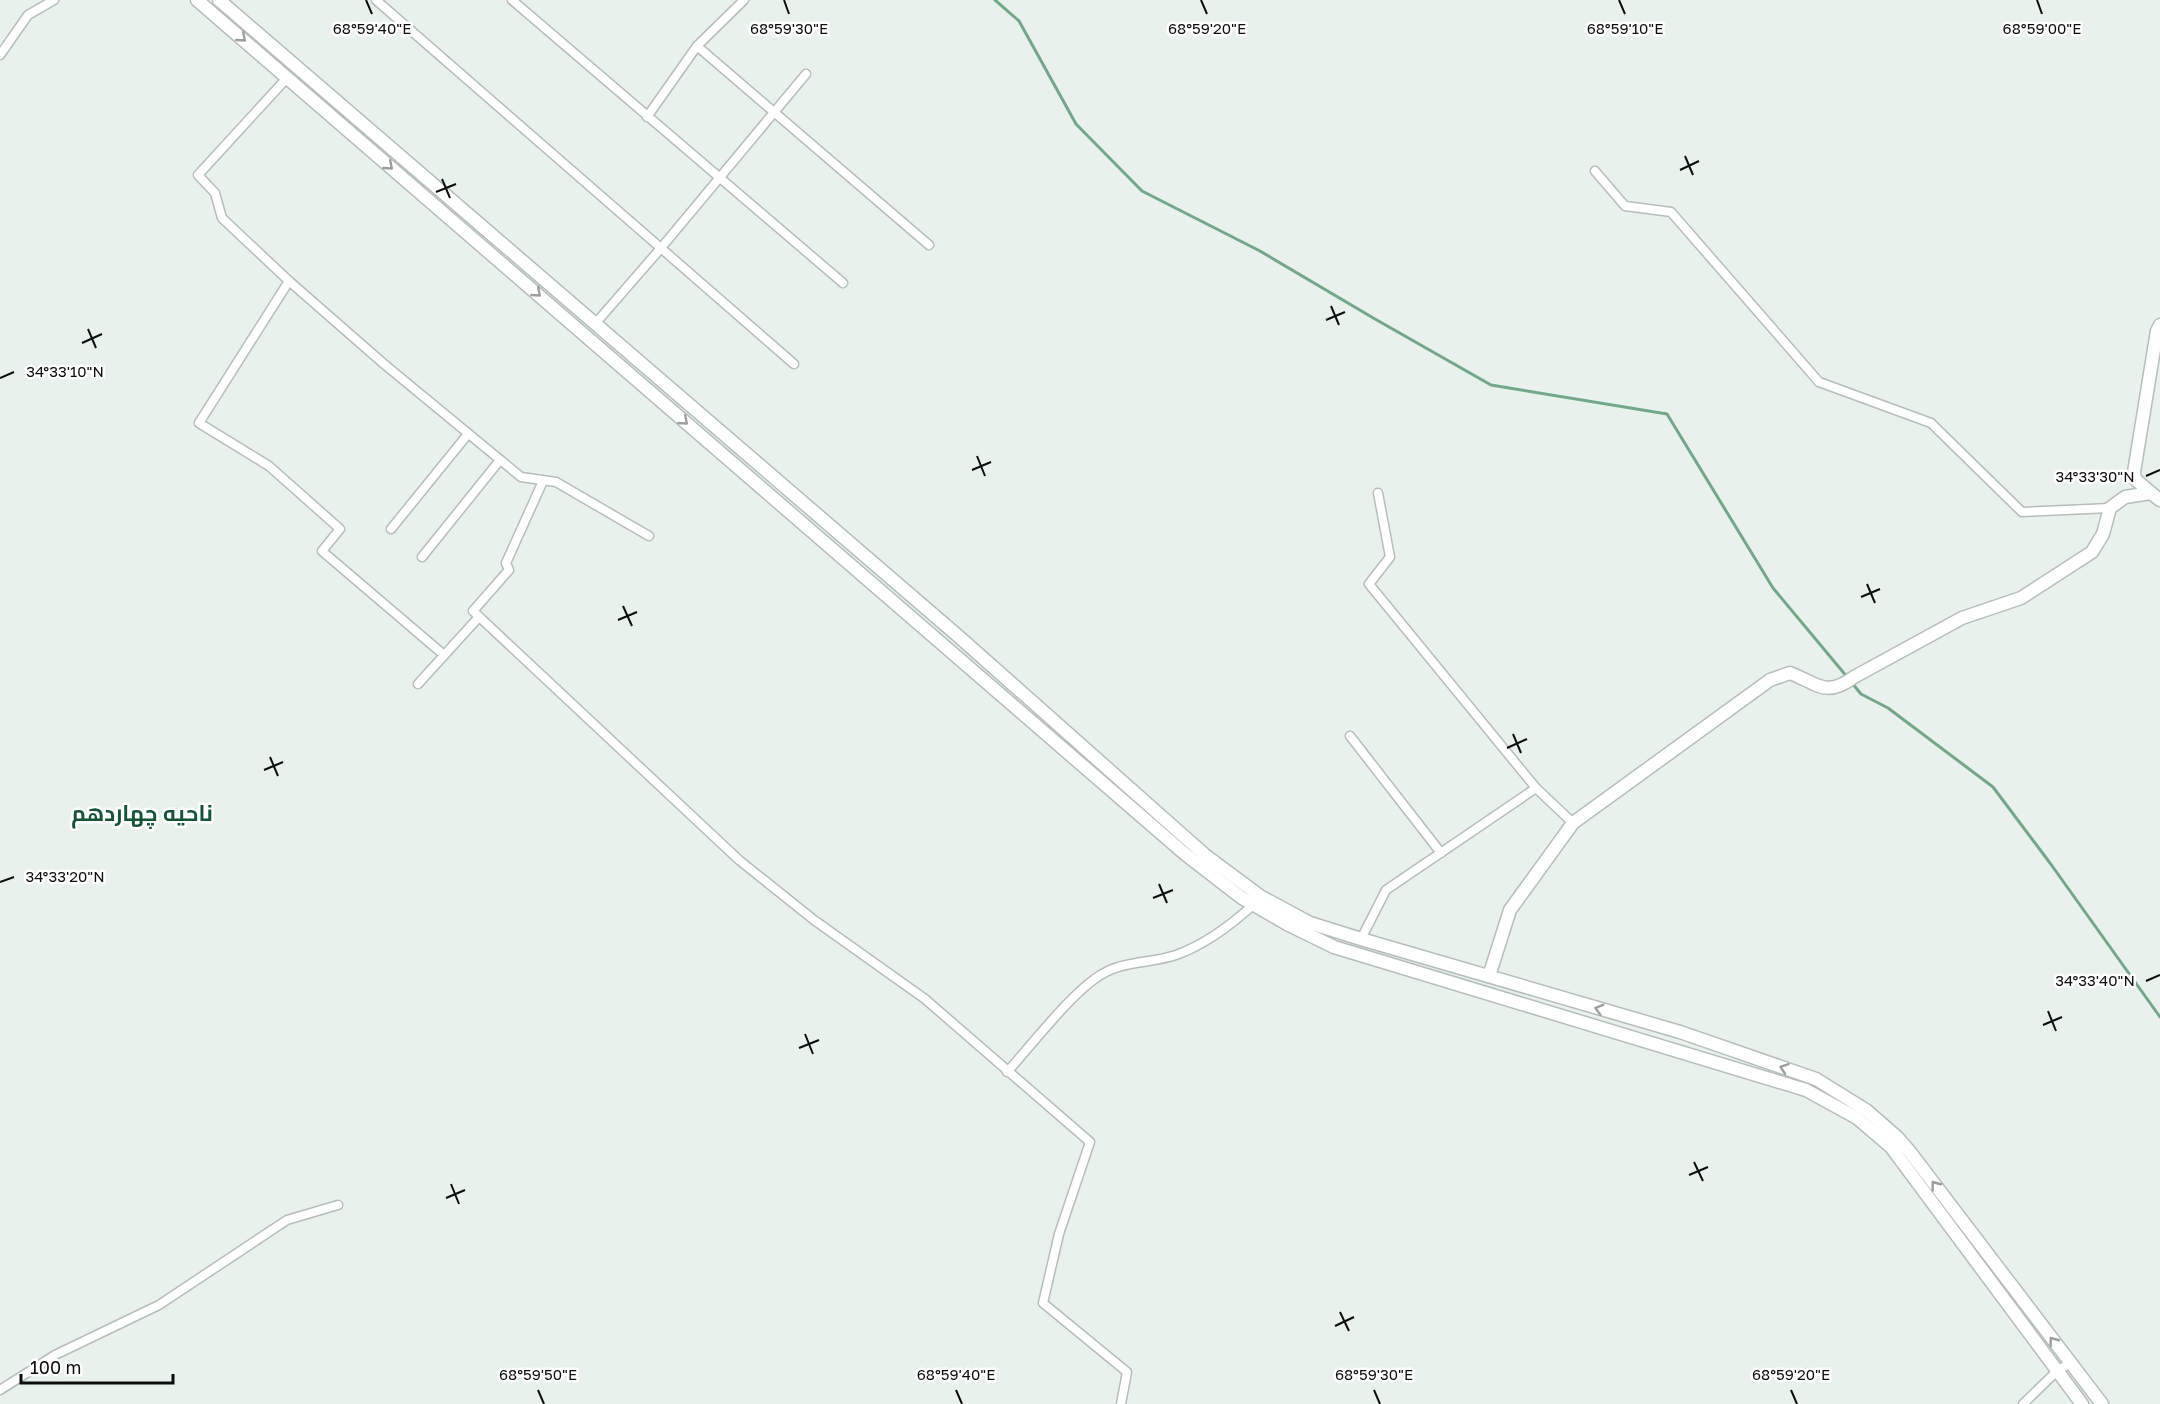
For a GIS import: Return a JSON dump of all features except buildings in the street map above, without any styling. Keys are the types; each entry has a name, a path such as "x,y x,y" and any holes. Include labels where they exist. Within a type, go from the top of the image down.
{"main road":[{"path":"197,0 1185,854 1253,905 1334,947 1806,1090 1857,1118 1891,1147 2082,1404"},
{"path":"219,0 957,635 1205,855 1260,896 1310,923 1680,1032 1816,1079 1866,1110 1897,1137 2102,1404"},
{"path":"2155,497 2134,479 2134,472 2157,331 2160,325"},
{"path":"1489,976 1510,910 1573,823 1770,680 1790,673 1828,689 1843,685 1962,618 2021,598 2092,552 2103,534 2110,508 2125,497 2155,497"}],"street":[{"path":"0,55 28,15 54,0"},
{"path":"376,0 795,364"},
{"path":"512,0 843,283"},
{"path":"647,117 697,46 744,0"},
{"path":"697,46 929,245"},
{"path":"595,324 662,248 806,74"},
{"path":"287,78 198,175 215,193 222,218 289,281 521,477 556,482 649,536"},
{"path":"1595,171 1625,206 1671,212 1819,382 1931,423 2022,512 2110,508"},
{"path":"289,281 199,423 268,466 340,529 322,550 444,655"},
{"path":"391,529 468,434"},
{"path":"422,557 500,460"},
{"path":"543,481 506,563 509,570 473,611 739,860 814,920 925,999 1090,1142 1059,1234 1043,1303 1127,1372 1121,1404"},
{"path":"1378,493 1390,558 1369,584 1536,788 1573,823"},
{"path":"418,684 478,618"},
{"path":"1350,736 1441,853"},
{"path":"1361,939 1386,891 1536,788"},
{"path":"1008,1072 1071,1001 1101,975 1116,967 1176,955 1222,929 1253,905"},
{"path":"0,1390 55,1355 159,1305 287,1220 338,1205"},
{"path":"2023,1404 2057,1371 2070,1364"}],"waterway":[{"path":"995,0 1019,21 1076,124 1142,191 1260,251 1491,385 1667,414 1773,588 1848,678"},
{"path":"1852,683 1861,694 1888,708 1993,787 2160,1017"}],"district":[{"name":"ناحیه چهاردهم","path":"142,812"}]}
